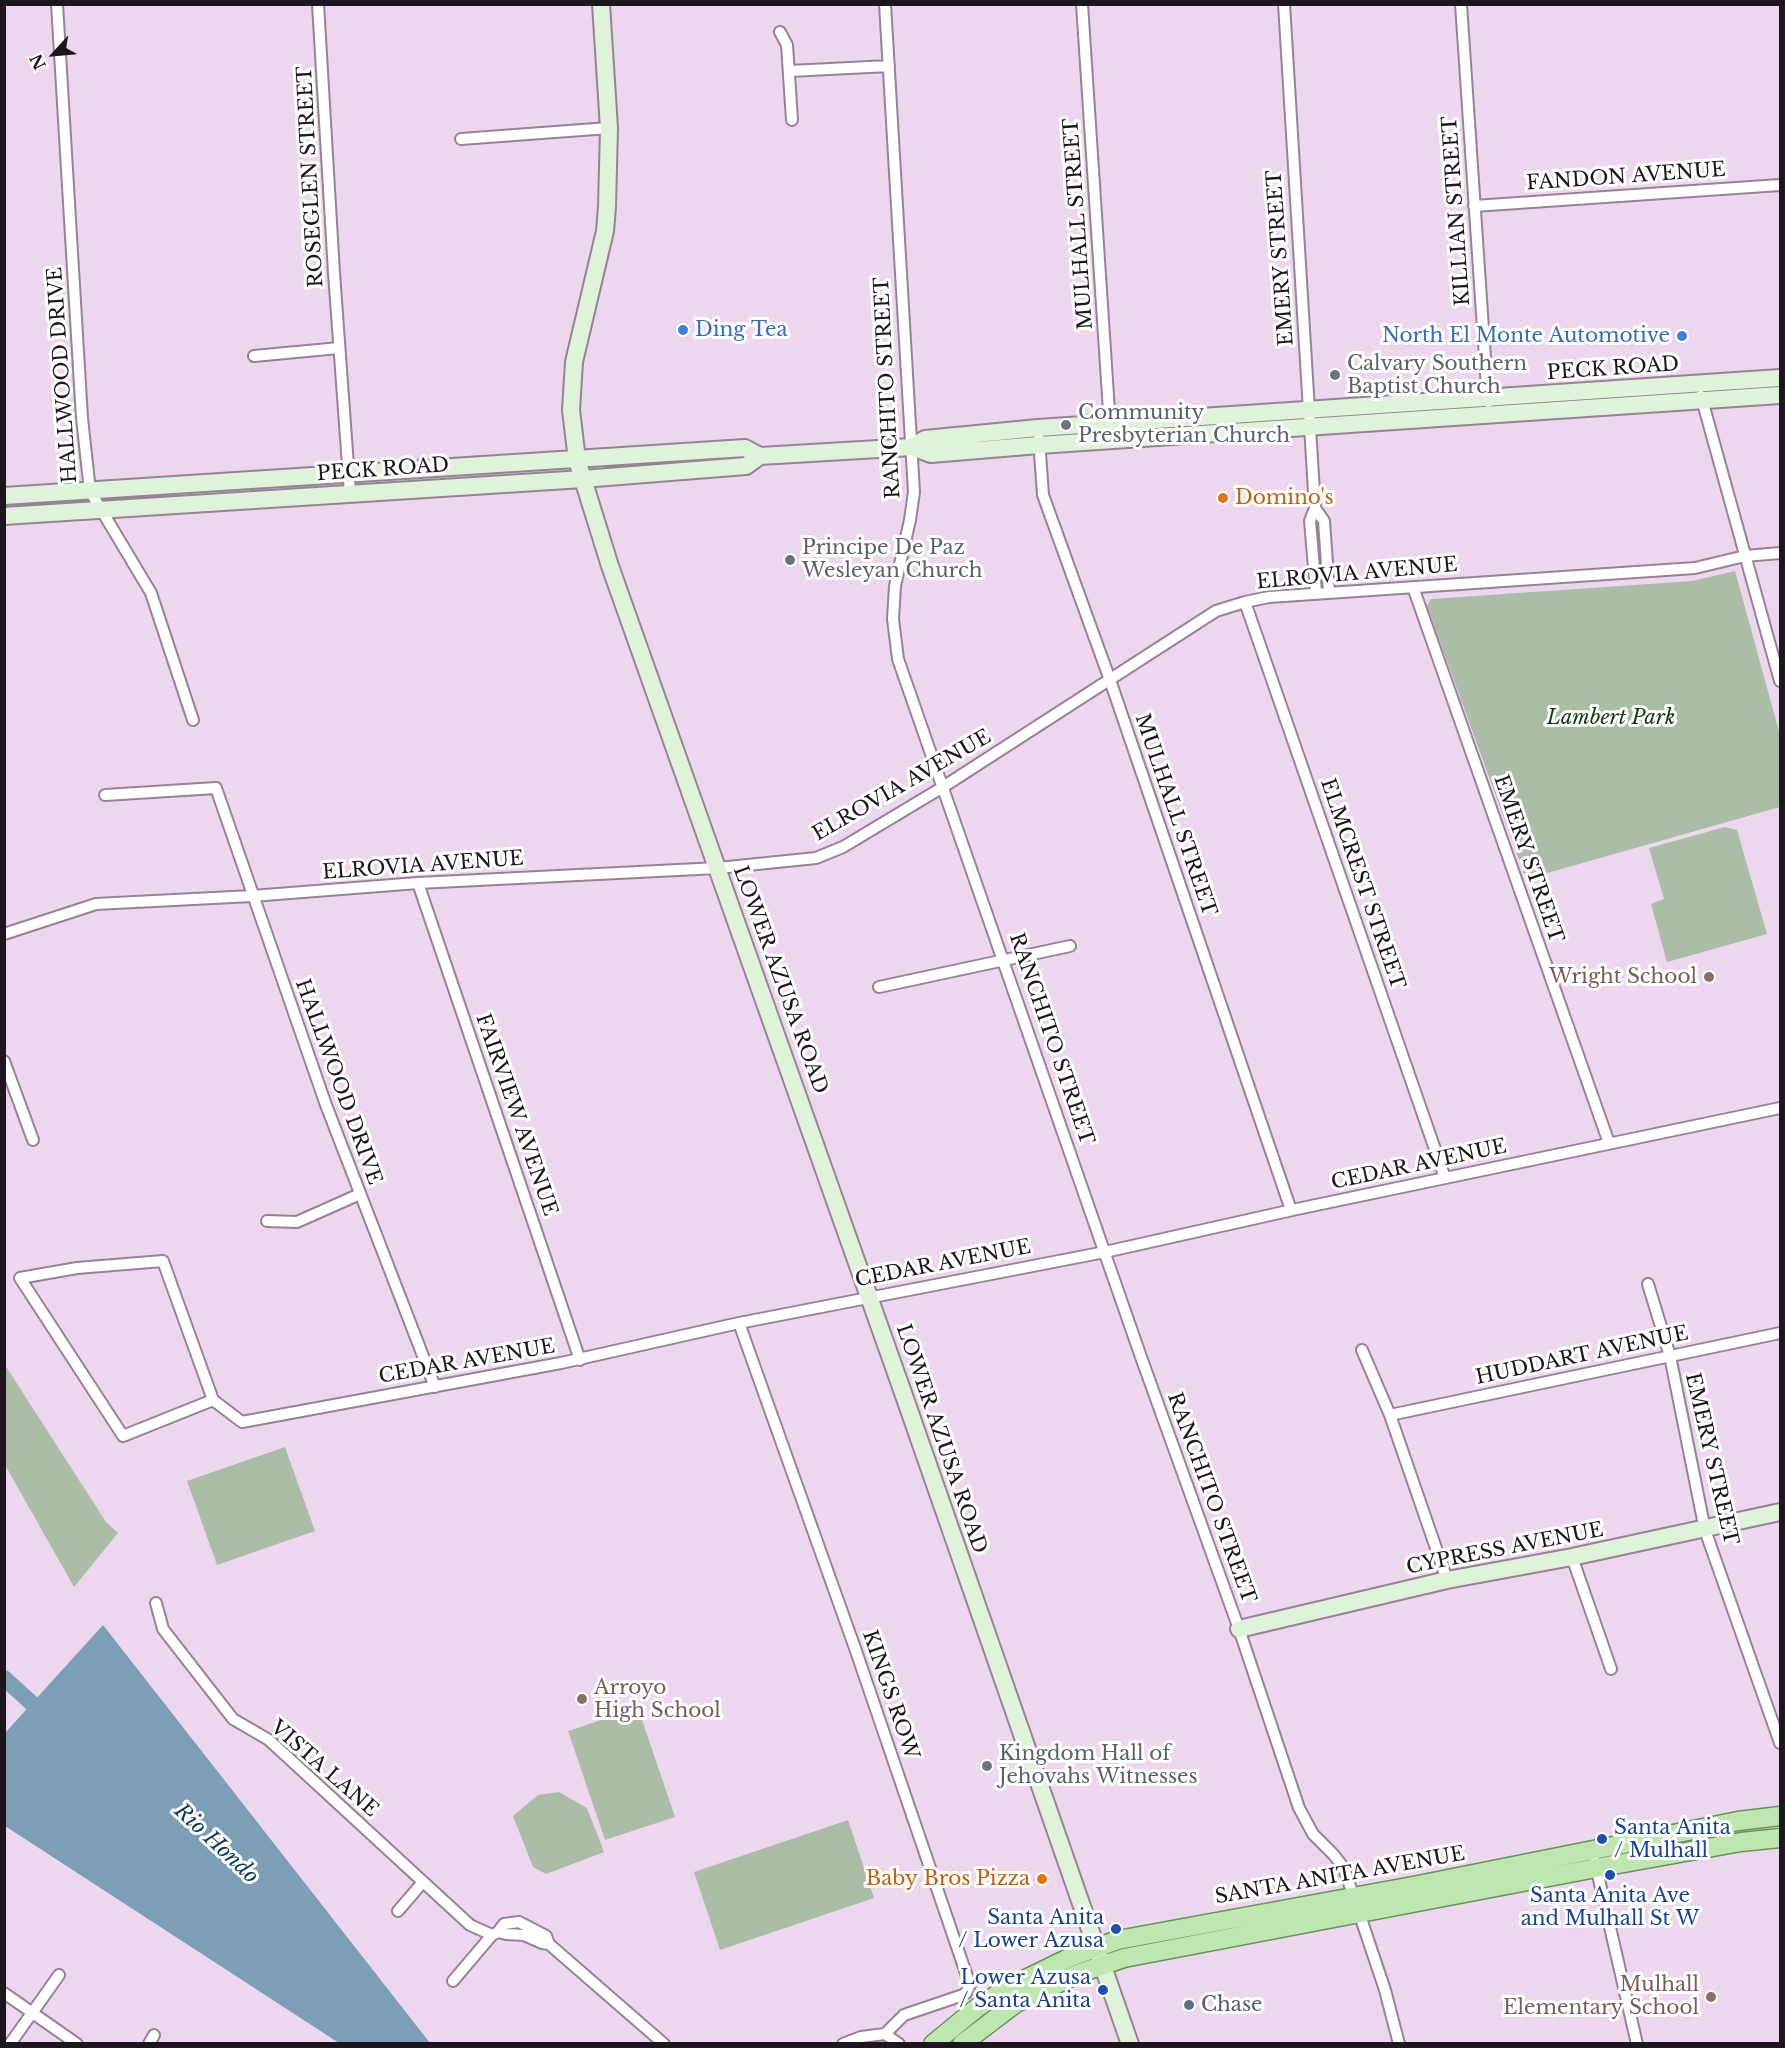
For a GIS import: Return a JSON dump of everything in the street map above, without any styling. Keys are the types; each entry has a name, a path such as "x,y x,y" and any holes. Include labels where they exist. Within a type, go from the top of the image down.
{"main road":[{"name":"LOWER AZUSA ROAD","path":"601,4 609,128 607,207 604,231 574,362 571,410 577,460 613,573 1130,2043"},
{"name":"PECK ROAD","path":"1701,392 1780,378"},
{"name":"PECK ROAD","path":"4,496 745,448 760,456 912,447 925,439 1110,433 1701,392 1780,394"},
{"name":"PECK ROAD","path":"4,516 583,479 746,466 760,456"},
{"name":"CYPRESS AVENUE","path":"1239,1629 1447,1580 1705,1530 1780,1512"},
{"name":"SANTA ANITA AVENUE","path":"1594,1860 1738,1821 1780,1816"},
{"name":"SANTA ANITA AVENUE","path":"933,2043 978,2007 1007,1988 1073,1956 1154,1952 1357,1905 1594,1860 1780,1838"},
{"name":"SANTA ANITA AVENUE","path":"962,2043 1016,2003 1049,1987 1100,1956"}],"street":[{"name":"HALLWOOD DRIVE","path":"57,4 81,407 90,491 151,593 193,720"},
{"name":"ROSEGLEN STREET","path":"318,4 350,493"},
{"name":"RANCHITO STREET","path":"885,4 914,492 895,586 893,619 898,658 1239,1629 1299,1808 1313,1834 1344,1868 1385,1990 1399,2043"},
{"name":"MULHALL STREET","path":"1083,4 1110,433"},
{"name":"EMERY STREET","path":"1284,4 1315,508 1310,521 1316,592"},
{"name":"KILLIAN STREET","path":"1461,4 1488,406"},
{"path":"780,32 787,45 792,120"},
{"path":"790,71 889,66"},
{"path":"460,139 609,128"},
{"name":"FANDON AVENUE","path":"1474,206 1780,185"},
{"path":"254,356 339,348"},
{"path":"1701,392 1780,681"},
{"name":"MULHALL STREET","path":"1038,436 1043,495 1110,680 1292,1210"},
{"name":"EMERY STREET","path":"1315,508 1324,521 1329,592"},
{"name":"ELROVIA AVENUE","path":"4,934 96,904 252,896 418,883 718,868 816,858 843,847 943,787 1216,611 1245,602 1316,592 1695,568 1745,555 1780,553"},
{"name":"EMERY STREET","path":"1413,587 1609,1143"},
{"name":"ELMCREST STREET","path":"1245,602 1445,1178"},
{"name":"HALLWOOD DRIVE","path":"105,795 216,788 252,896 360,1194 435,1387"},
{"name":"FAIRVIEW AVENUE","path":"418,883 580,1360"},
{"path":"879,987 1070,946"},
{"path":"4,1061 33,1140"},
{"name":"CEDAR AVENUE","path":"213,1400 242,1422 580,1360 739,1323 1105,1252 1292,1210 1780,1108"},
{"path":"267,1221 297,1222 360,1194"},
{"path":"163,1261 213,1400 123,1436 20,1278 77,1268 163,1261"},
{"name":"EMERY STREET","path":"1648,1284 1670,1356 1705,1530 1780,1743"},
{"name":"KINGS ROW","path":"739,1323 856,1651 969,1985 963,1995 904,2015 885,2034"},
{"name":"HUDDART AVENUE","path":"1390,1415 1780,1333"},
{"path":"1362,1350 1390,1415 1447,1580"},
{"path":"1572,1557 1611,1669"},
{"name":"VISTA LANE","path":"156,1603 163,1629 232,1719 269,1740 470,1925 495,1933"},
{"path":"1594,1860 1636,2043"},
{"path":"398,1911 423,1882"},
{"path":"453,1981 504,1924 519,1922 546,1936 549,1944 664,2043"},
{"path":"10,2043 58,1975"},
{"path":"4,1993 77,2043"},
{"path":"843,2043 861,2037 885,2034 899,2043"}],"green space":[{"name":"Lambert Park","path":"1735,571 1780,735 1780,807 1526,879 1427,606 1431,599 1692,581"},
{"path":"1725,827 1737,830 1767,934 1667,962 1651,904 1664,899 1649,848"},
{"path":"5,1365 106,1522 118,1533 74,1587 5,1465"},
{"path":"285,1447 315,1531 217,1565 187,1481"},
{"path":"638,1708 675,1817 605,1840 568,1731"},
{"path":"559,1792 587,1808 604,1852 546,1874 533,1867 513,1816 538,1795"},
{"path":"848,1820 874,1898 720,1950 694,1872"}],"water":[{"path":"103,1625 430,2043 339,2043 5,1826 5,1733"}],"waterway":[{"name":"Rio Hondo","path":"4,1678 48,1718"}],"place":[{"name":"Ding Tea","path":"683,330"},
{"name":"North El Monte Automotive","path":"1682,336"},
{"name":"Calvary Southern Baptist Church","path":"1335,375"},
{"name":"Community Presbyterian Church","path":"1066,425"},
{"name":"Domino's","path":"1223,498"},
{"name":"Principe De Paz Wesleyan Church","path":"790,560"},
{"name":"Wright School","path":"1709,977"},
{"name":"Arroyo High School","path":"582,1699"},
{"name":"Kingdom Hall of Jehovahs Witnesses","path":"987,1766"},
{"name":"Santa Anita / Mulhall","path":"1602,1839"},
{"name":"Santa Anita Ave and Mulhall St W","path":"1610,1875"},
{"name":"Baby Bros Pizza","path":"1042,1879"},
{"name":"Santa Anita / Lower Azusa","path":"1116,1929"},
{"name":"Lower Azusa / Santa Anita","path":"1103,1990"},
{"name":"Mulhall Elementary School","path":"1711,1997"},
{"name":"Chase","path":"1189,2005"}]}
